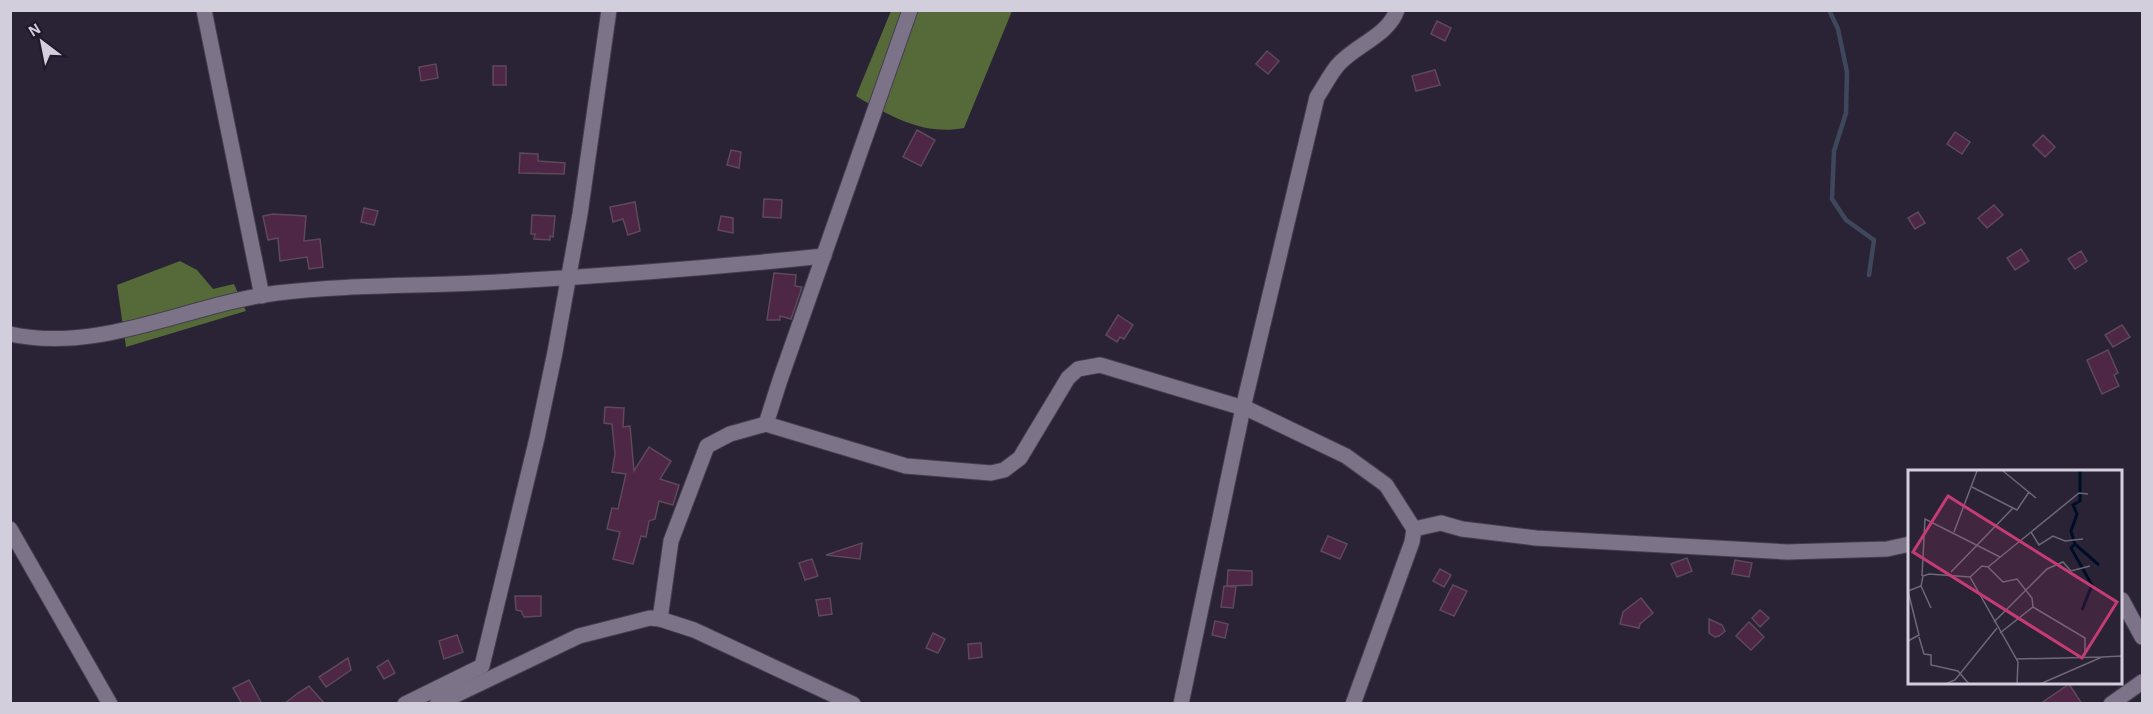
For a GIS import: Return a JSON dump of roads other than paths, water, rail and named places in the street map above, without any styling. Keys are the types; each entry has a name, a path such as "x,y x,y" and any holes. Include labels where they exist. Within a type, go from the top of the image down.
{"street":[{"path":"204,10 262,296"},
{"path":"405,704 482,666 537,438 580,214 609,10"},
{"path":"766,424 910,10"},
{"path":"1181,704 1243,408 1317,97 1338,64 1376,36 1395,18 1397,10"},
{"path":"10,334 38,340 99,334 262,296 295,291 643,274 824,256"},
{"path":"660,619 670,541 707,446 730,434 766,424 906,466 991,473 1004,470 1020,458 1068,378 1087,366 1100,365 1243,408 1346,456 1386,485 1414,529 1412,542 1353,704"},
{"path":"1414,529 1441,523 1462,529 1536,538 1787,552 1887,549 1908,544"},
{"path":"10,529 110,704"},
{"path":"2123,604 2142,637"},
{"path":"437,704 579,636 650,618 694,630 853,704"},
{"path":"2111,704 2142,682"}],"waterway":[{"path":"1829,10 1838,29 1847,72 1846,113 1834,151 1832,199 1846,220 1874,240 1869,275"}]}
